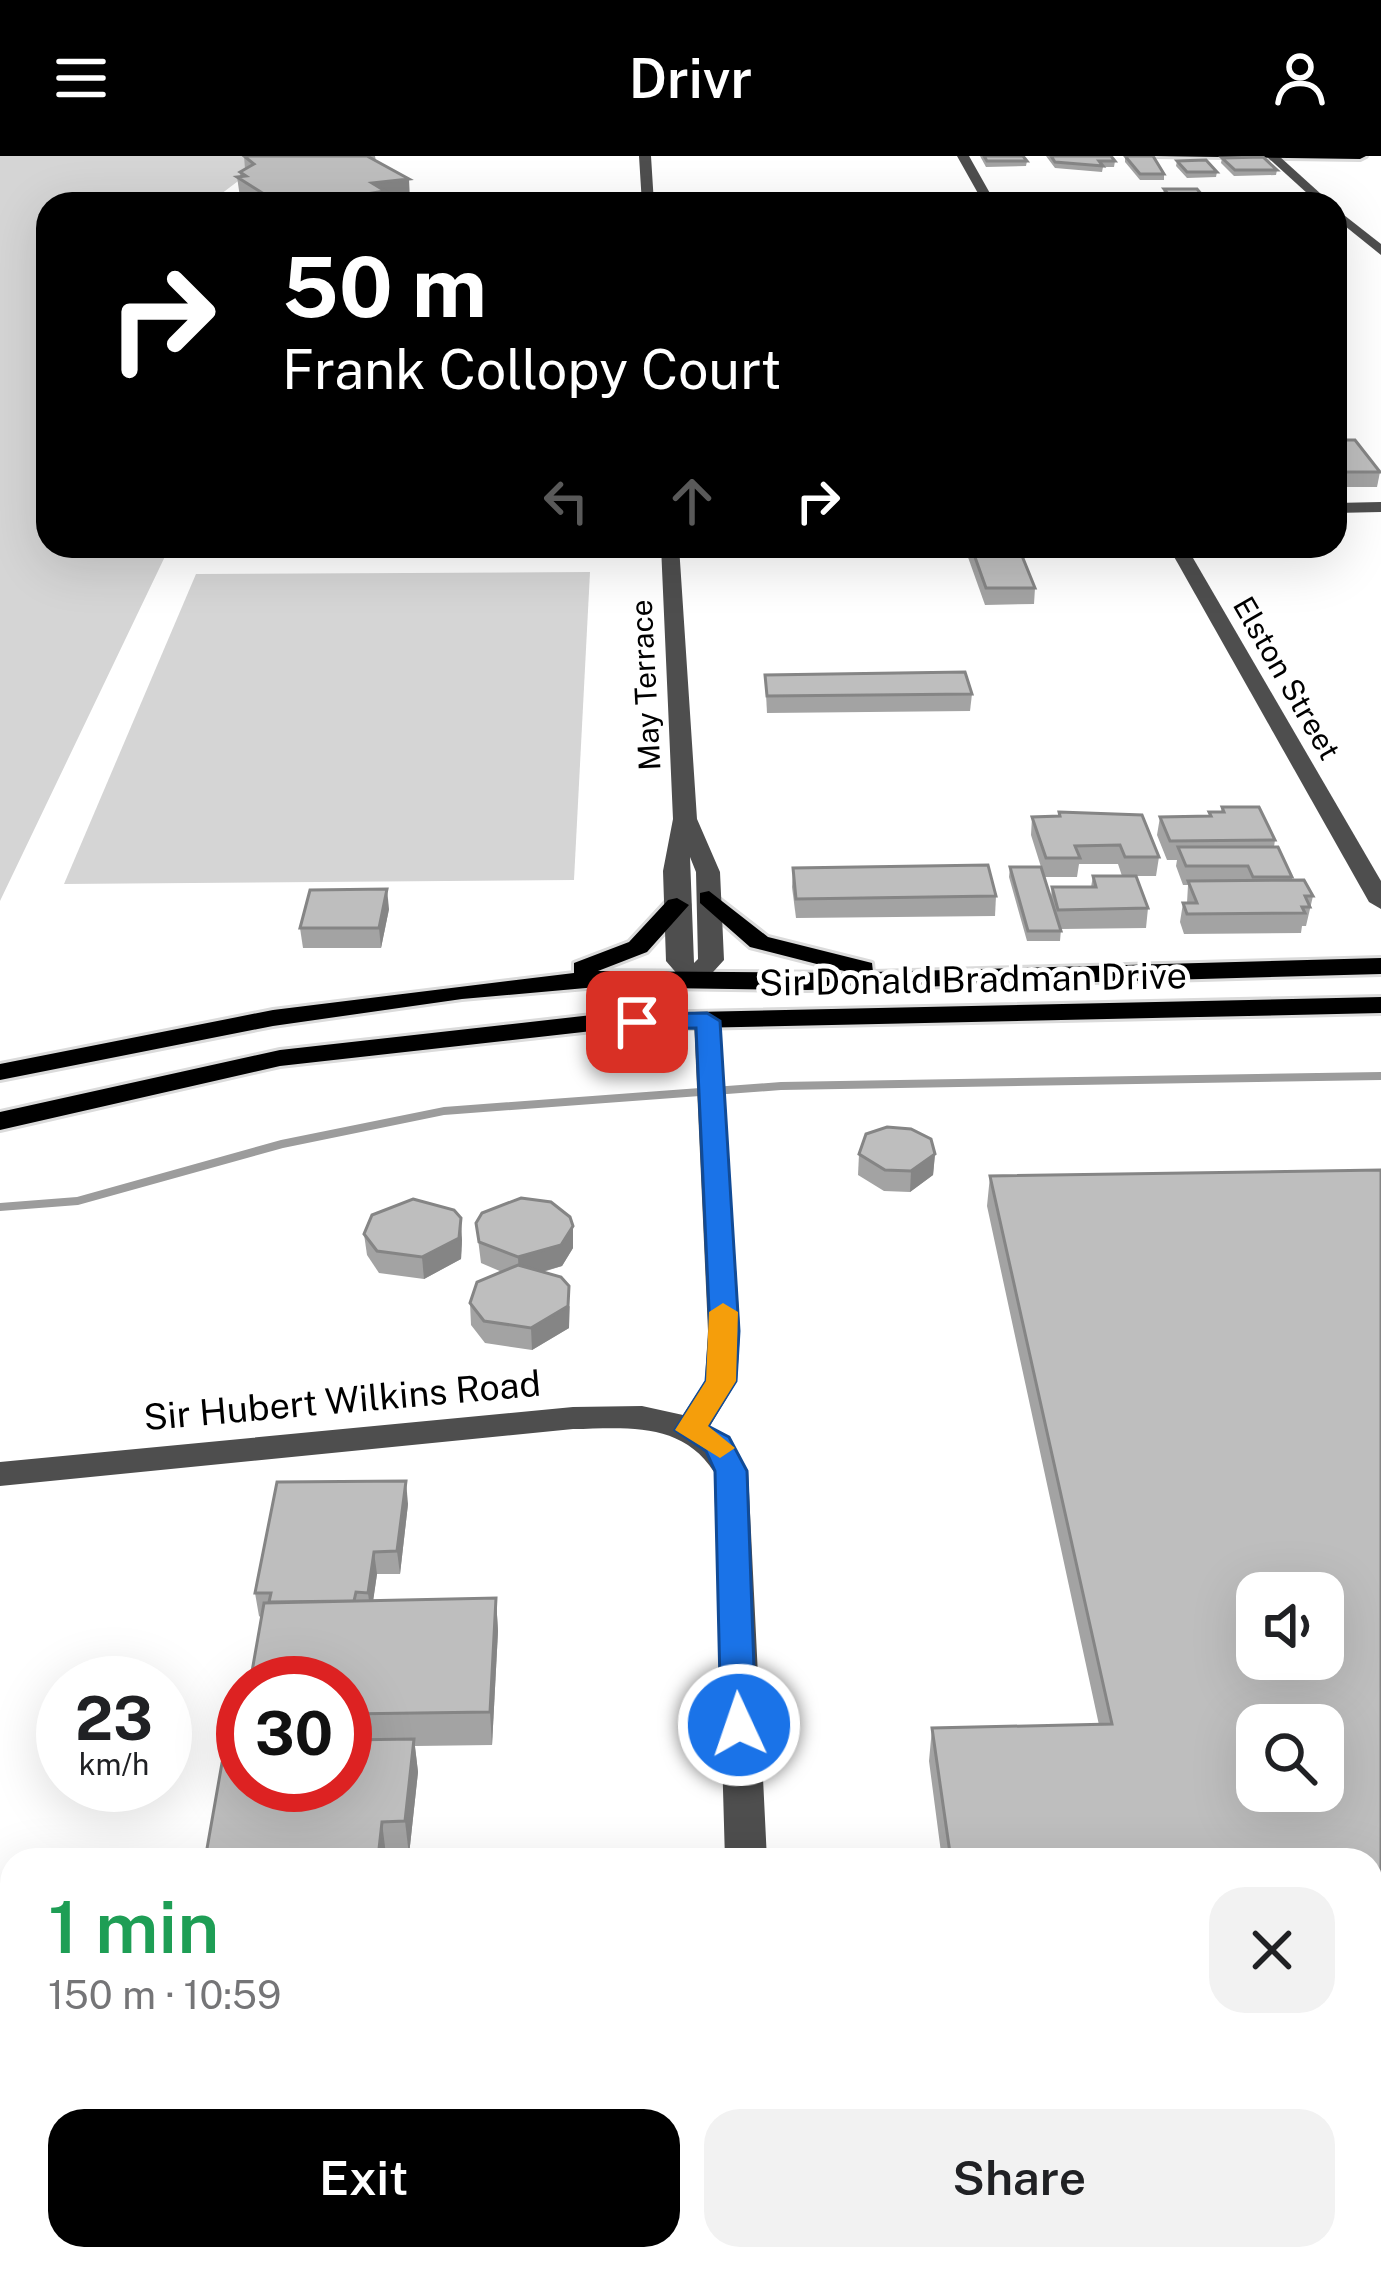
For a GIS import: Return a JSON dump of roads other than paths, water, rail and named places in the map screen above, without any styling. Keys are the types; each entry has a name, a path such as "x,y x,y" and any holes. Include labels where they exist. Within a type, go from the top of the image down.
{"main road":[{"path":"1162,156 1360,156"},
{"path":"709,898 736,927 772,947 908,978"},
{"path":"490,989 620,957 653,934 677,905"},
{"name":"Sir Donald Bradman Drive","path":"0,1072 273,1018 490,989 694,978 908,978 1381,966"},
{"path":"601,1022 694,978 748,998 863,1018"},
{"name":"Sir Donald Bradman Drive","path":"0,1121 280,1058 601,1022 1381,1005"}],"street":[{"path":"645,156 647,192"},
{"path":"963,156 983,192"},
{"path":"1273,157 1312,192"},
{"path":"1347,215 1361,217"},
{"path":"1347,222 1381,251"},
{"path":"1347,508 1381,507"},
{"name":"May Terrace","path":"671,558 686,819 675,871 679,961 694,978 711,960 708,872 686,819"},
{"name":"Elston Street","path":"1184,558 1381,902"},
{"path":"707,1021 723,1348 721,1381 691,1430 718,1444 731,1471 746,1848"},
{"name":"Sir Hubert Wilkins Road","path":"0,1474 573,1418 650,1416 691,1430"}],"waterway":[{"path":"0,1207 78,1201 281,1144 444,1111 781,1086 1381,1076"}]}
